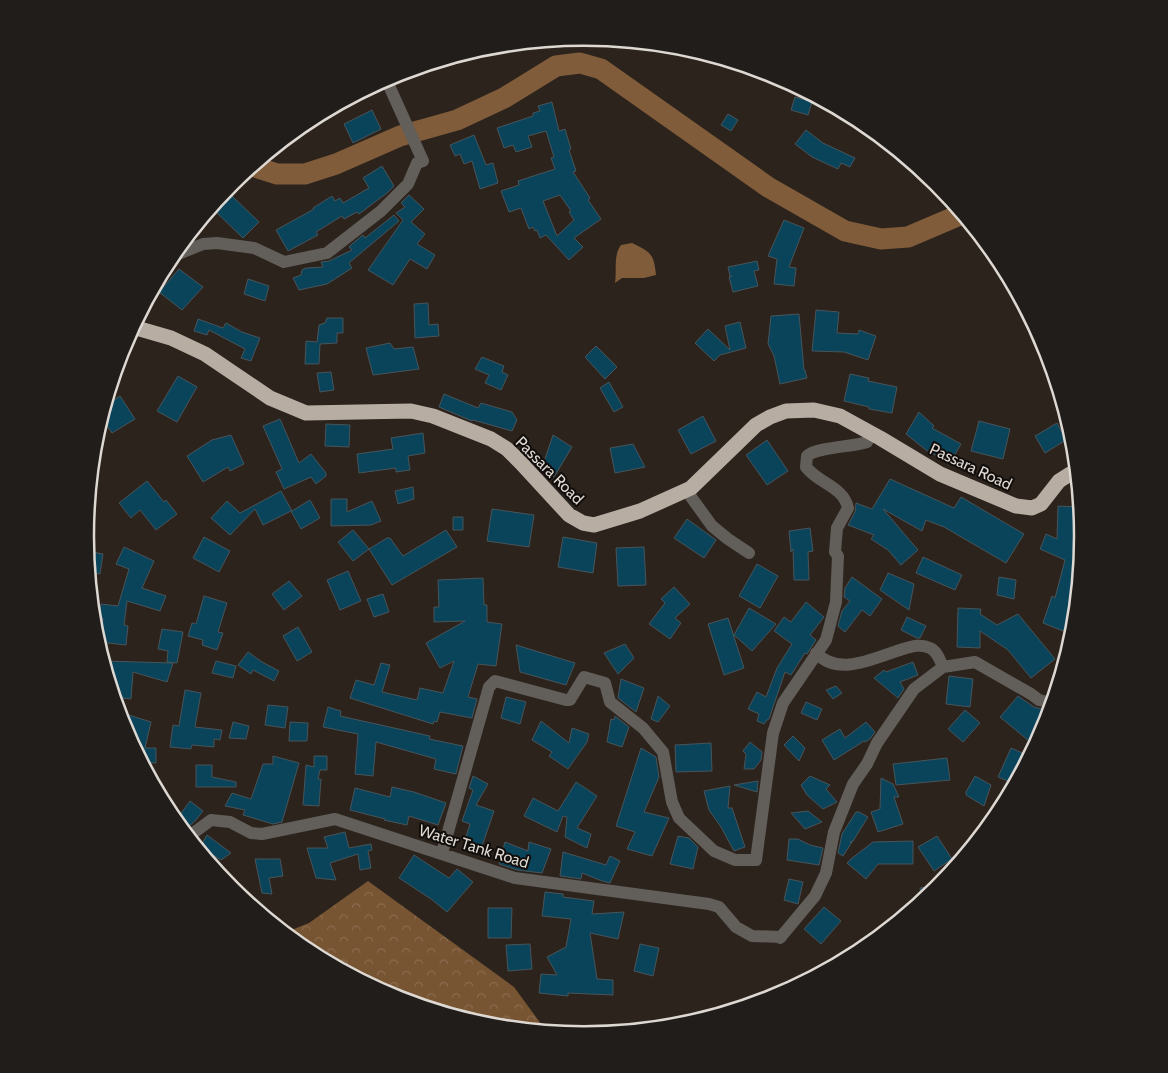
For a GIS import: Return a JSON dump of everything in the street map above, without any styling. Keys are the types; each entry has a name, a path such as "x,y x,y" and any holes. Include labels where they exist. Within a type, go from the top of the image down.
{"highway":[{"name":"Passara Road","path":"140,329 171,338 206,354 270,398 306,413 411,411 433,416 491,439 507,449 569,515 583,523 594,525 640,510 686,490 697,483 756,425 786,411 814,410 840,416 940,474 1016,506 1032,508 1040,504 1059,481 1070,474"}],"street":[{"path":"185,251 203,244 217,243 254,248 284,262 327,253 381,210 408,184 417,163 423,161 389,87"},
{"path":"442,853 489,687 495,681 570,700 584,677 606,682 610,702 643,728 663,752 672,802 679,818 714,851 735,860 756,860 773,733 784,703 826,640 836,602 838,556 835,552 837,528 848,508 846,500 836,489 826,484 806,467 807,456 815,451 862,444 870,439 872,433"},
{"path":"686,490 712,526 749,553"},
{"path":"816,653 830,664 846,664 860,663 916,645 931,648 939,656 943,667 976,662 1039,700 1045,701"},
{"name":"Water Tank Road","path":"193,833 211,820 230,822 251,832 262,834 335,819 515,878 708,904 719,907 736,926 752,936 780,938 815,896 826,872 834,832 853,784 860,772 868,764 877,744 914,689 943,667"}],"green space":[{"path":"368,881 514,987 542,1025 520,1023 457,1010 426,1001 396,989 339,961 292,930 309,923"}],"shaded area":[{"path":"632,243 650,254 653,258 656,275 644,278 622,278 615,283 616,258 619,249 621,245"}],"building":[{"path":"795,97 812,103 808,115 791,110"},
{"path":"552,102 559,131 565,129 571,149 569,150 576,171 573,172 601,219 574,238 583,247 569,260 546,235 540,238 537,230 535,231 533,227 529,229 521,208 509,212 501,191 519,185 518,181 555,169 551,158 554,157 546,131 528,136 532,147 516,152 513,145 504,148 497,128 533,116 533,113 540,111 538,106","holes":["560,195 571,211 569,212 574,220 557,236 543,201"]},
{"path":"372,110 381,129 353,143 344,124"},
{"path":"728,114 738,120 731,131 721,125"},
{"path":"806,130 823,143 855,158 850,167 841,163 838,169 812,157 795,144"},
{"path":"474,135 486,165 493,163 498,183 480,189 472,161 464,164 460,154 455,156 450,145"},
{"path":"382,166 394,186 387,193 359,214 357,212 344,219 342,216 316,232 318,235 288,251 276,230 314,209 332,196 335,201 340,198 343,203 369,188 363,178"},
{"path":"409,195 424,209 411,222 425,234 417,244 435,255 427,269 410,259 393,285 368,270 403,220 396,213 405,207 401,203"},
{"path":"232,196 259,222 243,238 216,212"},
{"path":"394,215 399,221 349,263 352,268 327,284 299,290 293,278 301,275 302,270 323,267 321,262 329,261 352,250 349,247 352,244 363,235 365,238"},
{"path":"784,220 804,228 789,267 796,268 794,286 774,284 777,259 768,256"},
{"path":"757,261 759,270 754,271 758,286 733,292 729,277 732,276 730,276 728,267"},
{"path":"179,269 203,287 182,310 159,292"},
{"path":"248,279 269,286 265,301 244,294"},
{"path":"428,303 429,325 438,324 439,336 415,338 414,304"},
{"path":"816,310 839,312 837,333 858,334 859,330 876,336 868,360 844,352 812,351"},
{"path":"799,314 804,370 807,378 780,384 774,356 768,344 771,316"},
{"path":"327,318 343,318 343,333 337,333 337,343 320,344 319,364 305,364 306,341 317,342 319,325 325,323"},
{"path":"198,319 223,328 226,323 242,332 260,338 251,361 241,358 245,349 209,330 207,335 194,331"},
{"path":"740,322 746,348 720,355 714,361 695,343 708,329 730,350 725,326"},
{"path":"390,343 394,349 413,347 419,369 373,375 366,348"},
{"path":"596,346 617,367 605,379 585,357"},
{"path":"482,357 504,366 502,372 508,375 501,390 485,383 489,375 475,369"},
{"path":"331,372 334,390 320,392 317,373"},
{"path":"850,374 869,378 868,381 897,387 892,413 869,409 869,407 844,401"},
{"path":"178,376 197,387 177,422 157,411"},
{"path":"609,382 623,407 614,412 600,388"},
{"path":"444,394 478,408 481,403 512,412 517,420 512,431 472,421 439,407"},
{"path":"120,396 135,419 112,433 107,425 113,401"},
{"path":"919,412 934,426 932,428 961,444 950,463 926,450 906,434"},
{"path":"703,416 716,441 691,454 678,430"},
{"path":"280,419 299,463 311,454 326,473 326,476 316,484 311,477 284,489 276,472 282,469 263,426"},
{"path":"979,421 1010,429 1003,459 971,451"},
{"path":"1057,423 1065,441 1045,453 1035,436"},
{"path":"326,424 350,425 349,447 325,446"},
{"path":"423,433 425,453 408,456 410,470 396,472 396,468 359,473 357,454 393,449 391,438"},
{"path":"231,435 244,464 230,471 228,467 203,482 187,456 212,440"},
{"path":"553,435 572,447 554,477 543,465"},
{"path":"767,440 788,471 767,485 746,455"},
{"path":"633,444 645,467 615,473 610,448"},
{"path":"890,479 954,508 961,497 1024,534 1006,563 944,527 926,520 922,531 883,509 918,550 901,565 888,550 871,539 874,535 848,525 855,512 856,503 872,509"},
{"path":"147,481 164,502 166,500 177,514 156,530 140,510 131,518 119,503"},
{"path":"413,487 414,499 398,504 395,491"},
{"path":"281,491 292,511 310,500 320,518 301,529 291,511 263,525 255,509 230,535 211,518 227,501 240,513"},
{"path":"331,499 347,499 347,512 372,501 381,521 371,525 331,526"},
{"path":"1058,506 1073,507 1073,569 1066,625 1063,631 1043,623 1052,596 1055,598 1065,560 1040,549 1046,534 1057,539"},
{"path":"492,509 534,515 529,547 487,541"},
{"path":"453,517 463,517 463,530 453,530"},
{"path":"687,519 716,540 704,558 674,538"},
{"path":"810,528 813,551 808,552 809,580 794,580 793,549 791,552 789,531"},
{"path":"353,530 369,549 353,561 338,542"},
{"path":"446,530 457,547 392,585 369,549 390,538 403,556"},
{"path":"204,537 230,551 219,572 193,558"},
{"path":"563,537 597,543 593,573 558,567"},
{"path":"124,547 154,561 142,588 166,596 160,611 127,601 124,625 128,626 126,645 105,643 102,626 103,618 101,618 100,612 101,604 118,606 129,569 116,564"},
{"path":"644,547 646,585 618,586 616,548"},
{"path":"94,552 103,554 100,574 95,573"},
{"path":"923,557 962,575 955,590 916,573"},
{"path":"757,564 778,576 760,608 739,596"},
{"path":"348,571 361,601 340,610 327,580"},
{"path":"888,573 914,584 909,610 880,590"},
{"path":"852,577 882,599 870,616 862,610 845,632 838,626 842,611 850,601 844,597 845,588"},
{"path":"999,577 1016,580 1014,599 997,595"},
{"path":"483,578 484,605 487,605 487,622 502,624 496,666 478,664 468,697 477,699 472,718 440,712 437,722 434,721 433,724 350,698 356,680 374,685 381,663 390,665 382,692 417,700 420,688 443,693 454,661 440,668 426,643 465,621 434,622 434,607 439,607 438,580"},
{"path":"289,581 302,596 284,610 272,594"},
{"path":"674,587 690,604 675,618 681,623 670,639 649,624 665,603 661,599"},
{"path":"383,594 389,612 374,617 367,599"},
{"path":"204,596 227,603 218,632 223,633 217,650 202,645 203,640 188,636 192,623 196,624"},
{"path":"806,602 824,617 810,635 816,640 807,654 805,653 791,675 785,672 769,719 764,724 757,721 759,714 748,709 757,692 766,697 777,668 792,644 774,631 784,617 791,622"},
{"path":"749,608 776,624 752,651 734,635"},
{"path":"958,608 981,609 980,614 997,625 1018,614 1055,659 1031,678 1008,650 980,631 980,648 957,647"},
{"path":"907,617 926,626 920,638 901,630"},
{"path":"728,618 744,668 724,675 708,624"},
{"path":"298,627 312,652 297,661 283,636"},
{"path":"162,629 183,632 177,663 167,662 168,651 158,649"},
{"path":"625,644 634,658 618,674 604,653"},
{"path":"516,645 575,663 566,685 520,672"},
{"path":"248,652 279,671 274,681 253,670 251,674 238,665"},
{"path":"110,661 173,663 167,682 133,672 131,699 121,698"},
{"path":"216,661 236,666 233,678 212,673"},
{"path":"913,662 918,675 900,682 904,689 898,698 874,678 884,670 886,672"},
{"path":"949,676 973,679 970,707 946,704"},
{"path":"621,679 644,688 636,712 618,698"},
{"path":"836,686 842,693 833,699 826,690"},
{"path":"185,690 201,693 195,727 222,730 220,740 214,739 214,747 192,745 191,749 170,747 173,725 179,726"},
{"path":"658,696 670,706 658,722 651,719"},
{"path":"1018,696 1034,707 1042,709 1029,741 1000,717"},
{"path":"506,697 526,702 520,724 501,718"},
{"path":"806,702 822,709 817,720 801,713"},
{"path":"268,705 288,707 285,728 265,725"},
{"path":"328,707 341,711 340,716 430,736 429,739 463,746 456,774 434,769 436,759 376,742 373,776 355,774 358,734 323,727"},
{"path":"965,710 980,723 963,742 948,729"},
{"path":"129,715 151,722 145,748 156,748 156,763 149,762"},
{"path":"615,716 629,727 622,747 607,742 611,719 614,720"},
{"path":"541,721 569,743 572,728 589,734 587,742 568,769 549,756 552,752 532,740"},
{"path":"233,722 249,726 246,739 229,738"},
{"path":"290,722 308,723 307,741 289,741"},
{"path":"866,722 875,732 870,739 834,760 822,740 840,729 845,738"},
{"path":"793,736 805,748 799,761 784,745"},
{"path":"750,742 762,752 761,760 754,769 744,769 746,754 743,751"},
{"path":"711,743 712,771 676,772 675,745"},
{"path":"641,748 656,757 659,777 644,812 669,818 652,856 627,849 635,832 616,826"},
{"path":"1011,748 1024,753 1009,782 998,777"},
{"path":"273,756 299,763 282,822 273,824 243,815 245,810 225,806 232,793 251,799 263,764 273,764"},
{"path":"314,756 327,756 327,770 320,770 318,779 321,779 319,806 303,805 306,765 314,767"},
{"path":"947,758 950,780 896,785 893,764"},
{"path":"196,765 212,765 212,777 236,782 236,787 196,787"},
{"path":"473,776 488,784 476,805 494,811 481,849 464,843 470,824 462,821 473,790 469,788"},
{"path":"810,776 830,785 826,789 837,802 823,809 807,795 801,785"},
{"path":"975,776 991,785 984,806 966,795"},
{"path":"881,778 893,784 899,797 894,797 903,824 878,832 871,812 880,809"},
{"path":"758,781 757,792 734,785"},
{"path":"576,782 597,796 577,828 591,834 587,848 565,837 567,817 563,816 557,832 524,816 533,798 558,811"},
{"path":"730,786 728,808 732,808 745,847 734,851 709,810 704,791"},
{"path":"392,787 446,803 438,825 409,816 407,825 350,810 355,788 390,797"},
{"path":"190,801 203,811 189,826 180,815"},
{"path":"808,811 822,822 805,829 791,813"},
{"path":"856,812 868,817 853,841 850,842 852,842 843,856 838,853 842,834"},
{"path":"345,832 349,848 371,844 372,850 368,851 371,868 360,870 358,854 330,863 336,880 316,878 307,848 328,848 324,837"},
{"path":"207,835 231,853 221,860 209,853 202,844"},
{"path":"678,836 689,838 698,847 693,869 670,864"},
{"path":"937,836 952,859 934,871 918,847"},
{"path":"789,839 798,839 810,845 823,848 819,865 787,860"},
{"path":"913,841 913,864 878,864 866,879 847,863 873,842"},
{"path":"505,842 528,851 529,842 551,849 542,873 517,870 499,864"},
{"path":"563,852 606,865 610,856 620,861 610,883 582,873 581,879 560,876"},
{"path":"414,855 449,878 457,869 473,882 447,912 399,878"},
{"path":"255,859 280,859 283,876 269,878 272,894 262,893"},
{"path":"789,879 803,882 798,904 784,900"},
{"path":"545,892 563,894 563,897 594,901 592,914 624,912 618,939 590,933 597,979 613,980 613,995 568,993 568,996 539,993 541,974 557,975 547,957 566,947 571,919 542,916"},
{"path":"824,907 841,921 821,944 804,929"},
{"path":"488,908 512,908 511,938 488,938"},
{"path":"530,944 532,969 508,971 506,945"},
{"path":"640,944 659,948 653,976 634,971"}],"waterway":[{"path":"260,169 277,174 305,174 336,164 400,136 457,120 504,98 556,66 580,63 601,69 768,187 845,231 881,239 908,237 956,217"}]}
